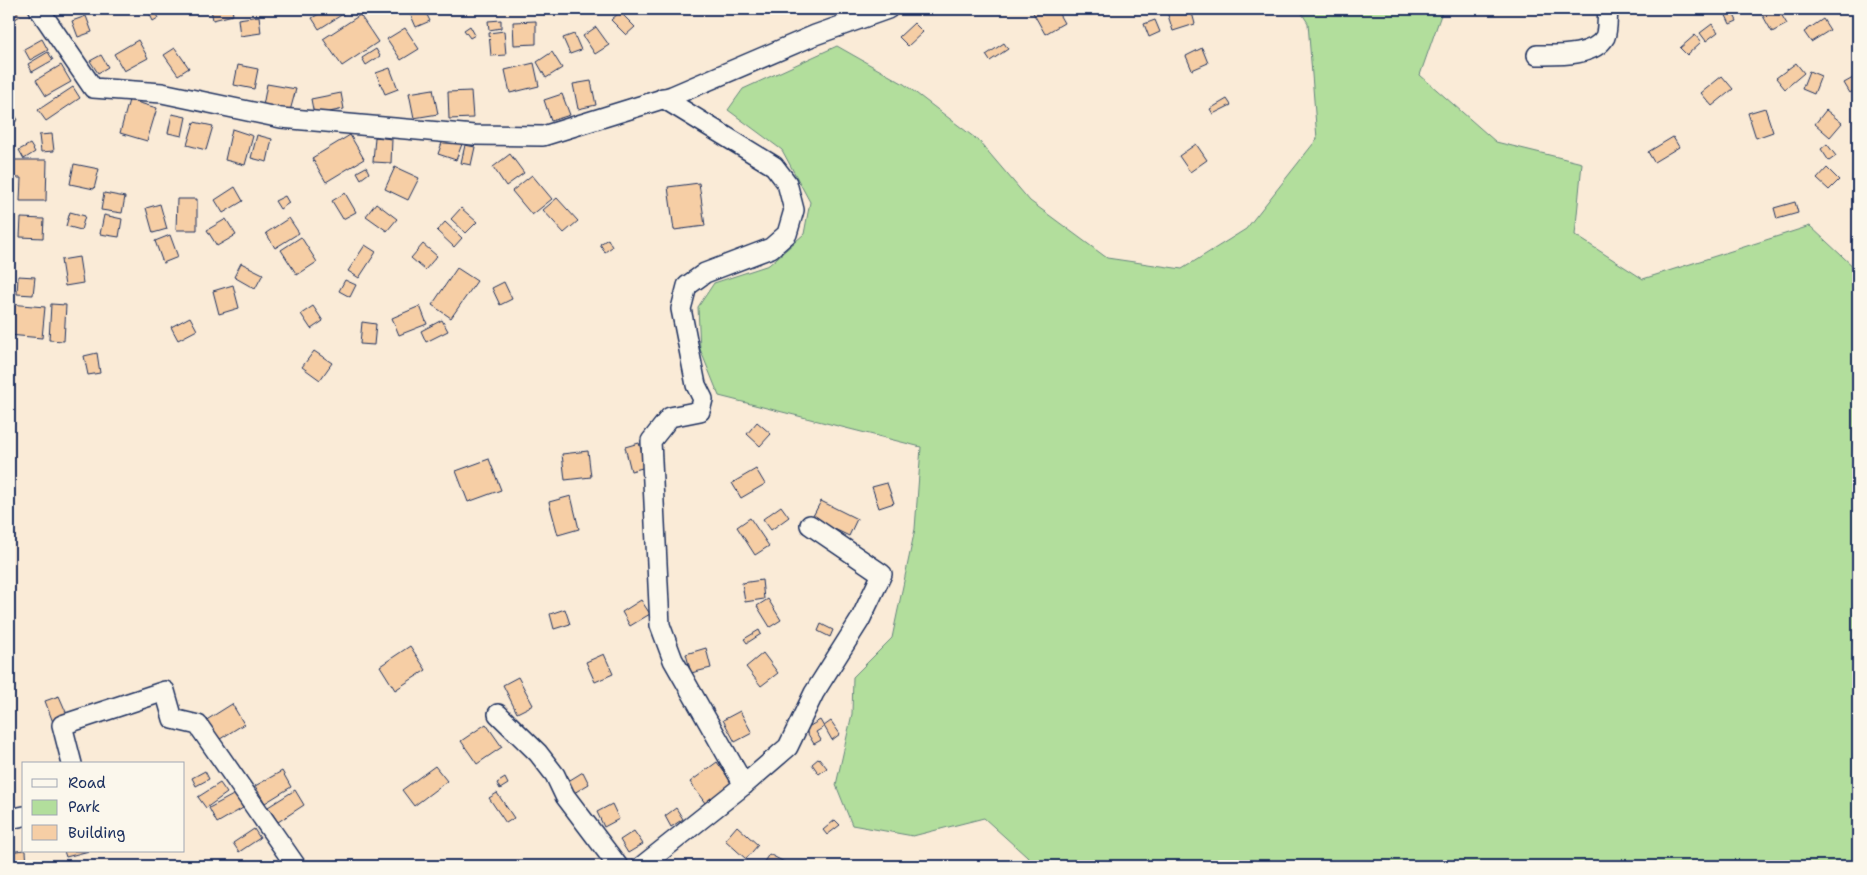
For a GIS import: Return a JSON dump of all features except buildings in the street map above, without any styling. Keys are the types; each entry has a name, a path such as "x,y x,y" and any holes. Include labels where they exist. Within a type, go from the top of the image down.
{"street":[{"path":"40,9 93,88 162,94 281,118 474,135 543,136 664,98 815,35 888,9"},
{"path":"1537,55 1574,54 1597,45 1605,36 1608,9"},
{"path":"664,98 774,166 787,183 794,210 787,234 771,248 705,273 687,286 681,309 696,384 703,399 700,411 670,417 651,441 660,626 673,660 744,785"},
{"path":"642,866 744,785 788,746 814,692 860,620 882,574 810,525"},
{"path":"71,762 62,725 165,691 174,719 198,725 296,866"},
{"path":"498,714 538,753 554,775 565,796 618,866"},
{"path":"9,819 22,816"}],"green space":[{"path":"1299,9 1443,9 1420,75 1496,142 1582,163 1575,235 1643,279 1810,226 1858,271 1858,866 1037,866 984,818 913,836 852,825 836,785 852,714 853,677 892,638 915,529 921,447 719,396 700,349 698,307 714,283 769,265 804,234 810,202 782,150 728,110 743,89 837,46 904,84 979,141 1030,201 1107,258 1182,269 1246,229 1317,139 1308,23"}]}
